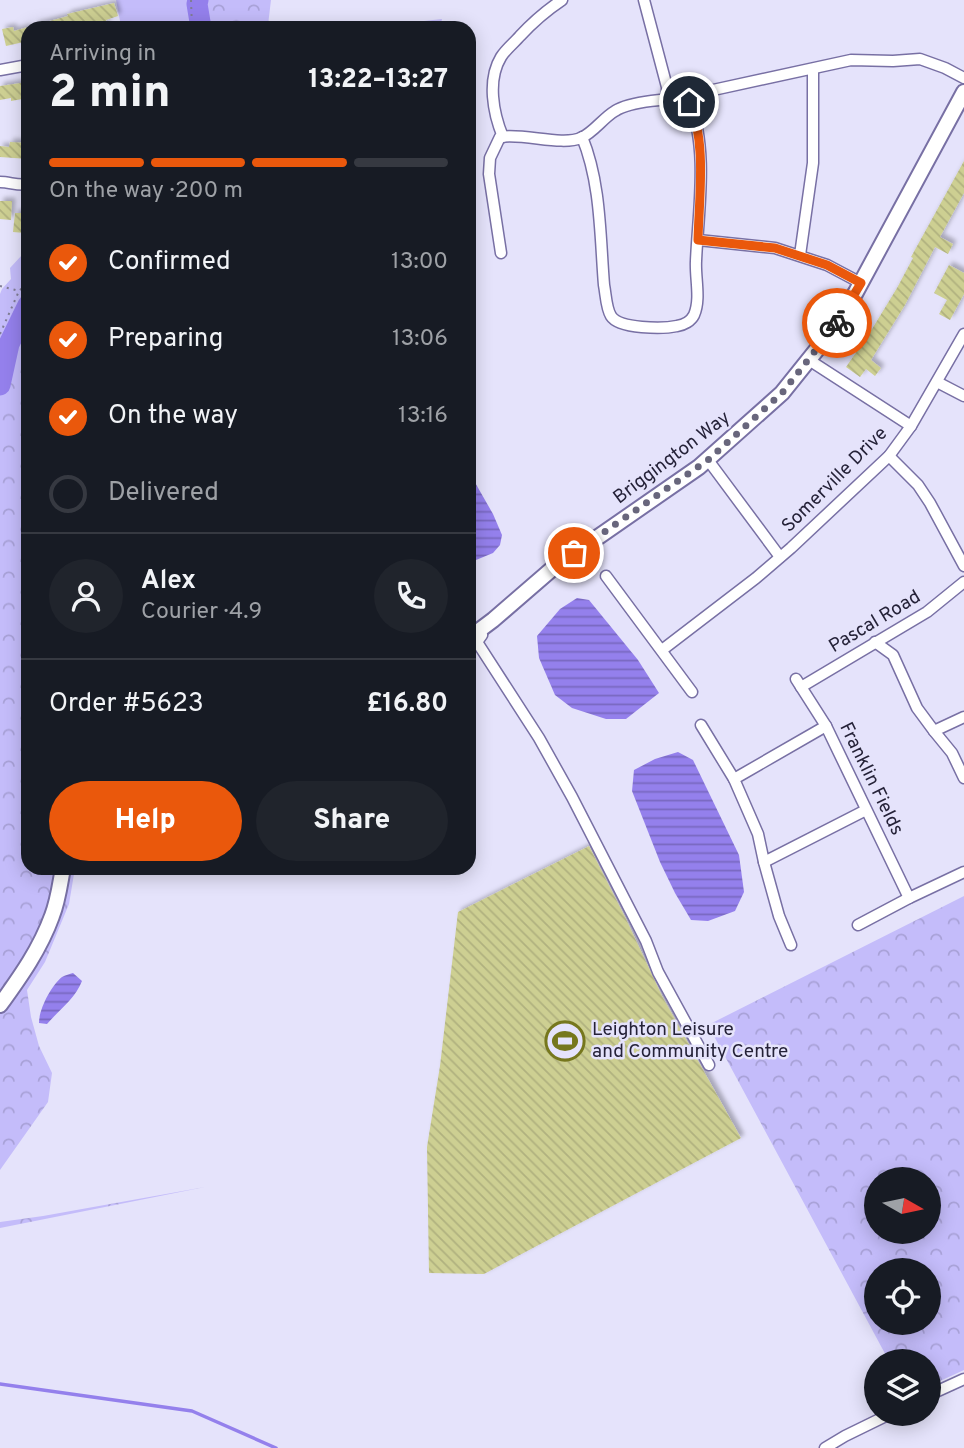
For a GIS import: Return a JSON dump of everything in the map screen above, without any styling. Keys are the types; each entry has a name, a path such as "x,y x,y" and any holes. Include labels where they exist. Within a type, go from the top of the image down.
{"street":[{"path":"503,137 496,115 494,96 493,78 497,64 503,53 529,26 562,0"},
{"path":"644,0 667,88 667,100"},
{"path":"689,102 704,92 851,60 920,59 964,78"},
{"path":"0,70 21,66"},
{"path":"800,255 813,163 813,69"},
{"name":"Briggington Way","path":"476,632 552,569 708,460 782,393 835,327 959,113 964,92"},
{"path":"501,253 492,199 489,158 500,137 512,135 569,140 582,137 615,111 625,107 667,100 689,102"},
{"path":"582,137 594,177 607,303 611,317 619,324 631,327 678,326 694,316 696,304 699,148 697,127 689,102"},
{"path":"0,182 21,185"},
{"path":"698,240 775,248 827,265 861,283"},
{"name":"Somerville Drive","path":"662,650 756,578 889,456 911,426 964,334"},
{"name":"Somerville Drive","path":"809,360 911,426"},
{"path":"937,382 964,397"},
{"path":"889,456 918,485 964,566"},
{"name":"Somerville Drive","path":"708,460 780,557"},
{"path":"606,576 692,692"},
{"name":"Pascal Road","path":"798,683 927,612 964,582"},
{"path":"476,634 482,635 477,642 539,738 572,797 646,941 658,972 709,1065"},
{"path":"875,642 893,655 917,708 952,753 964,778"},
{"name":"Franklin Fields","path":"798,683 826,726 909,898"},
{"path":"934,731 964,717"},
{"path":"701,725 734,779 758,834 779,916 791,945"},
{"path":"734,779 826,726"},
{"path":"764,862 866,810"},
{"path":"858,925 964,872"},
{"path":"0,1004 26,969 41,940 52,915 61,875"},
{"path":"941,1389 964,1378"},
{"path":"825,1448 865,1426"}],"path":[{"path":"191,0 192,21"},
{"path":"0,286 19,291 0,334"}],"green space":[{"path":"116,0 195,0 193,5 196,21 120,21"},
{"path":"198,0 271,0 268,21 200,21"},
{"path":"21,256 21,312 5,344 0,344 0,294 11,279 10,268"},
{"path":"21,320 21,875 74,875 69,904 45,962 27,990 39,1046 52,1073 48,1102 0,1170 0,344 9,344"},
{"path":"964,896 964,1370 941,1381 941,1349 883,1349 875,1335 941,1335 941,1258 864,1258 864,1315 708,1025"},
{"path":"205,1187 0,1228 0,1222"}],"shaded area":[{"path":"476,484 502,535 500,545 493,553 476,560"},
{"path":"577,598 589,600 638,660 659,693 626,719 606,719 572,708 555,695 539,658 537,636 560,609"},
{"path":"678,752 693,760 739,855 744,892 735,911 708,921 691,920 675,893 632,791 634,770 655,759"},
{"path":"73,973 82,981 75,993 47,1024 39,1023 43,1005 54,986 62,977"}],"building":[{"path":"114,3 118,16 106,21 50,21 68,16 67,14"},
{"path":"2,29 21,29 21,43 6,46"},
{"path":"21,83 21,99 0,100 0,86"},
{"path":"10,142 21,143 21,158 0,157 0,146 9,147"},
{"path":"964,161 964,193 940,237 953,244 948,254 935,247 905,305 871,360 881,368 875,376 866,369 860,377 846,367 897,288"},
{"path":"0,201 12,201 11,220 0,219"},
{"path":"15,213 21,213 21,233 13,232"},
{"path":"949,265 964,273 964,294 950,320 939,314 947,300 934,293"},
{"name":"Leighton Leisure and Community Centre","path":"589,846 662,996 741,1138 484,1274 429,1273 427,1147 440,1066 458,912"}],"waterway":[{"path":"198,0 200,21"},
{"path":"0,385 9,344 21,319"},
{"path":"0,1384 192,1411 276,1448"}],"way so far":[{"path":"574,553 699,467 746,427 782,393 837,323"}],"place":[{"name":"Leighton Leisure and Community Centre","path":"565,1041"}],"route":[{"path":"689,102 697,127 699,148 698,240 775,248 827,265 861,283 837,323"}]}
